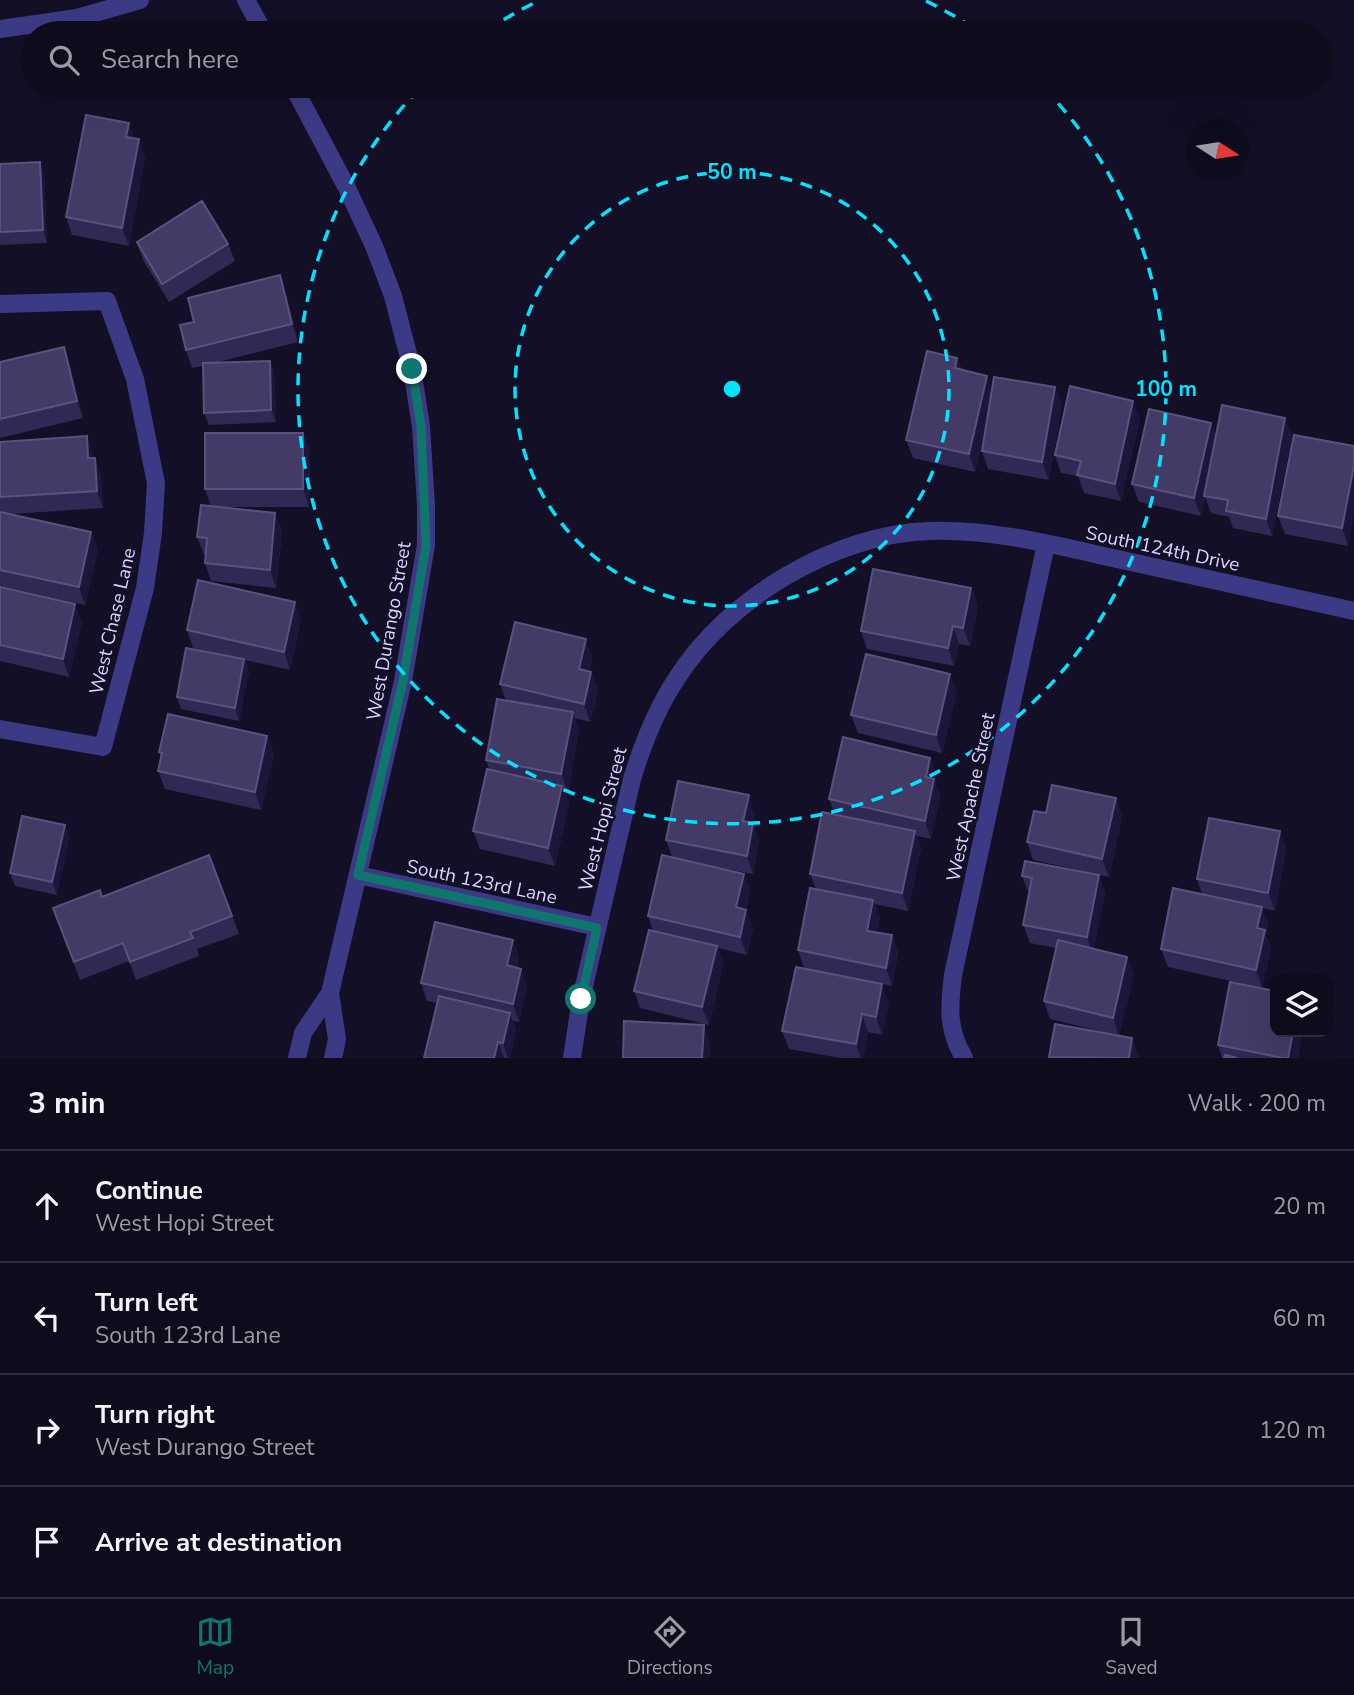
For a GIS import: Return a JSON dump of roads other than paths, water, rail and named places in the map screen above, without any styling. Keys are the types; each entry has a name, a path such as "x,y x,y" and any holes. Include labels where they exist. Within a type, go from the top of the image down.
{"street":[{"path":"56,21 77,18 140,0"},
{"path":"246,0 257,21"},
{"path":"0,29 21,26"},
{"name":"West Durango Street","path":"297,1058 303,1034 330,993 358,875 403,681 424,558 426,505 421,426 412,369 393,296 346,186 299,98"},
{"name":"West Chase Lane","path":"0,303 107,301 135,379 156,483 153,533 145,588 103,747 0,729"},
{"name":"West Hopi Street","path":"572,1058 581,999 632,779 643,743 678,676 700,647 727,620 789,575 822,558 856,545 892,536 927,531 961,532"},
{"name":"South 124th Drive","path":"961,532 1046,544 1354,611"},
{"name":"West Apache Street","path":"964,1058 950,1022 953,975 1046,544"},
{"name":"South 123rd Lane","path":"358,875 597,928"},
{"name":"West Durango Street","path":"330,993 337,1039 333,1058"}]}
